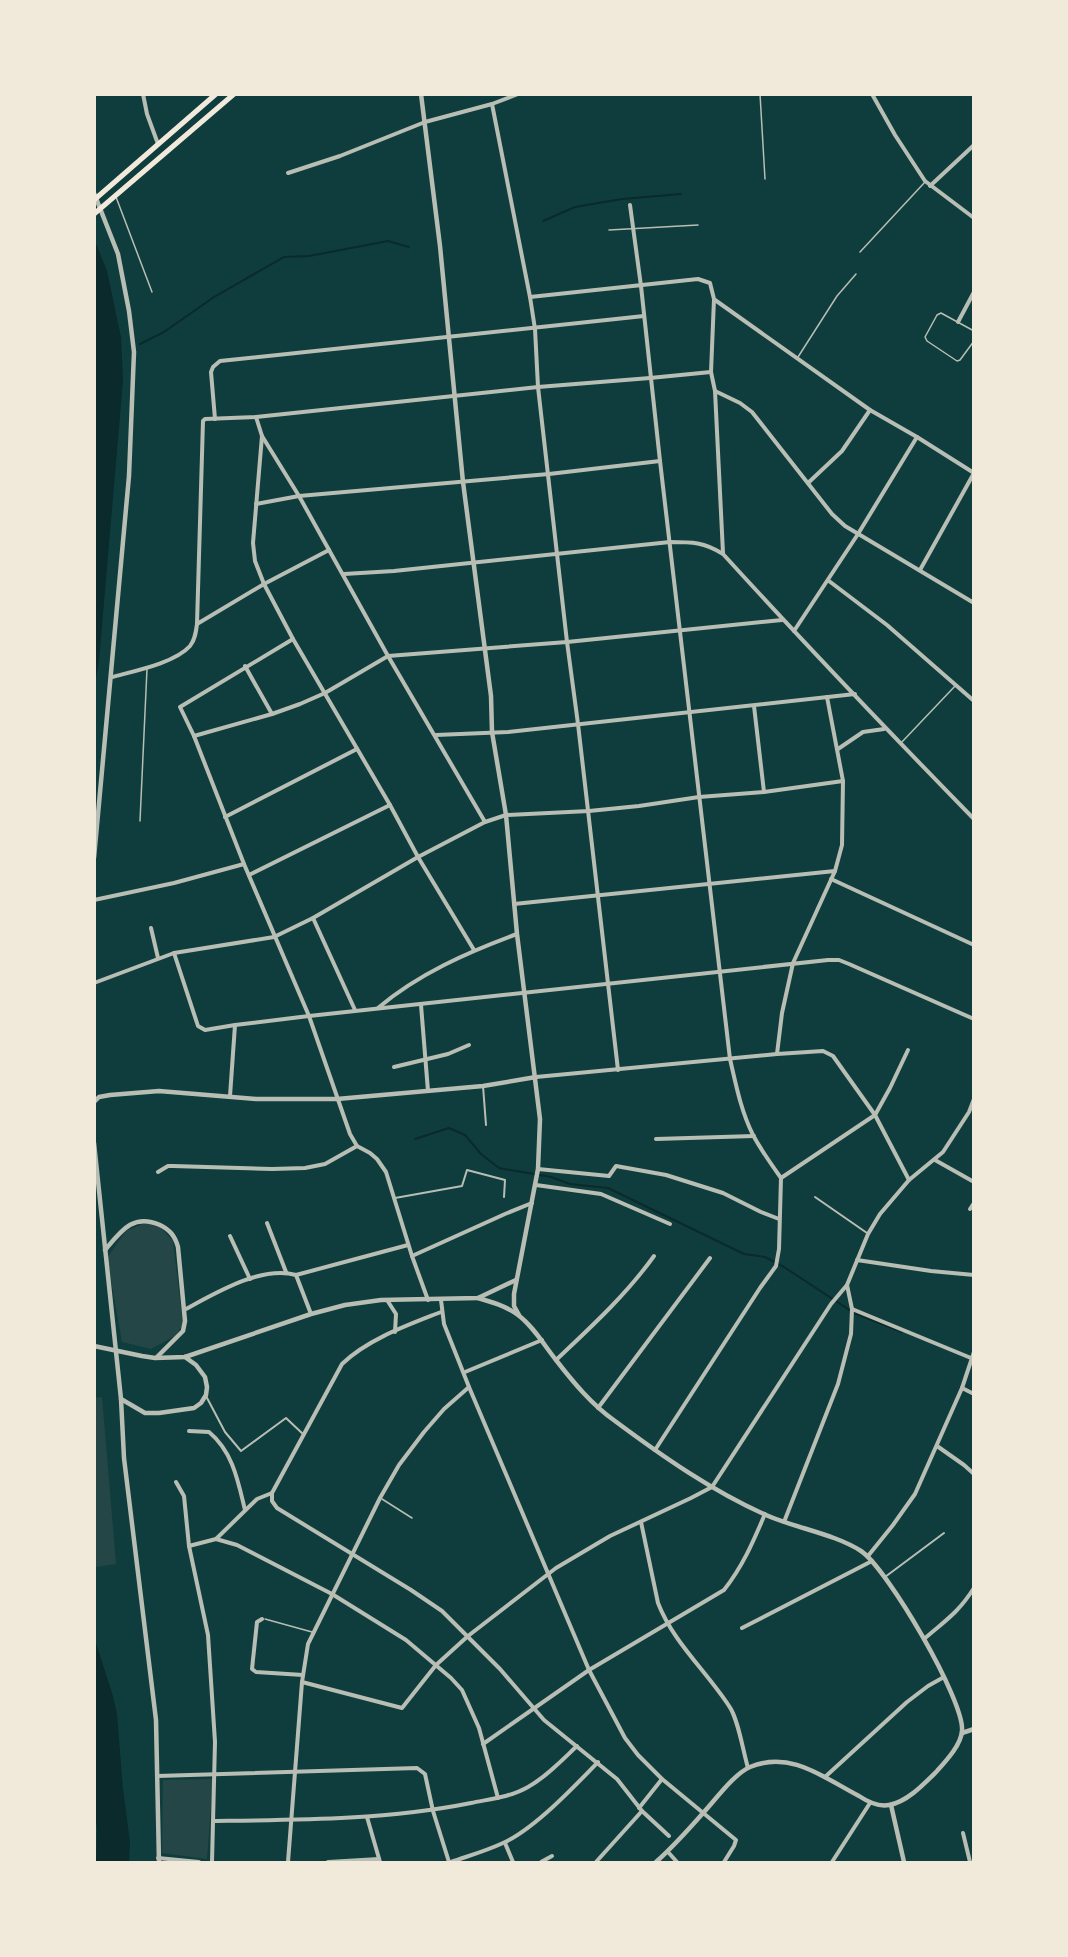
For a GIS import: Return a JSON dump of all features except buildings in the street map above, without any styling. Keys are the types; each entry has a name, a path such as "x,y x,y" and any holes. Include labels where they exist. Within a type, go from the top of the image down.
{"main road":[{"path":"95,197 216,94"},
{"path":"94,214 234,94"}],"street":[{"path":"143,94 147,114 158,144"},
{"path":"421,94 450,338 463,482 491,696 492,732 506,815 517,934 536,1077 540,1127 538,1173 514,1300 519,1315"},
{"path":"288,173 340,156 425,122 492,104 518,94"},
{"path":"872,94 925,181 974,218"},
{"path":"492,104 535,329 538,387 618,1070"},
{"path":"930,186 974,145"},
{"path":"94,858 129,477 134,351 118,254 95,197"},
{"path":"630,206 730,1059 741,1105 754,1136 780,1178 779,1249 776,1266 654,1450"},
{"path":"530,297 699,279 710,283 714,299 711,372 715,391 723,554"},
{"path":"958,322 974,292"},
{"path":"714,299 870,410 974,473 920,570"},
{"path":"215,418 211,372 220,361 644,316"},
{"path":"112,677 176,656 189,648 194,640 198,624 203,421 205,418 256,417 538,387 711,372"},
{"path":"715,391 740,403 752,412 832,514 858,534 974,603"},
{"path":"808,483 842,451 870,410"},
{"path":"256,417 262,436 299,496 388,656 485,822"},
{"path":"262,436 253,543 255,561 264,584 418,857 474,950"},
{"path":"794,631 858,534 917,437"},
{"path":"255,504 299,496 549,474 660,461"},
{"path":"344,574 394,571 670,542 700,543 712,547 723,554 885,729 974,819"},
{"path":"198,624 264,584 329,550"},
{"path":"828,581 886,625 974,701"},
{"path":"194,736 272,714 325,693 388,656 567,642 782,620"},
{"path":"293,639 180,707 194,736 274,938 309,1016 350,1134 357,1146 377,1159 386,1172 408,1245 428,1300"},
{"path":"245,666 272,714"},
{"path":"436,735 578,724 855,694"},
{"path":"777,1054 782,1012 793,963 835,871 842,845 843,782 827,697"},
{"path":"754,706 764,792"},
{"path":"838,749 863,732 885,729"},
{"path":"225,817 357,749"},
{"path":"94,983 174,953 274,938 418,857 485,822 506,815 589,811 843,782"},
{"path":"249,875 390,805"},
{"path":"94,900 174,883 244,864"},
{"path":"514,904 835,871"},
{"path":"831,879 974,945"},
{"path":"313,918 356,1011"},
{"path":"151,928 158,958"},
{"path":"378,1008 395,994 474,950 517,934"},
{"path":"174,953 198,1026 205,1030 235,1024 378,1008 839,960 974,1019"},
{"path":"421,1005 428,1092"},
{"path":"230,1096 235,1024"},
{"path":"394,1067 425,1060 469,1045"},
{"path":"780,1178 874,1115 891,1088 908,1050"},
{"path":"94,1102 99,1097 110,1095 173,1091 256,1099 337,1098 428,1092 536,1077 823,1051 833,1056 874,1115 909,1180"},
{"path":"483,1086 486,1125"},
{"path":"302,1682 394,1707 405,1707 436,1665 468,1636 548,1574 610,1536 712,1487 832,1304 847,1285 868,1234 880,1214 909,1180 943,1152 971,1112 974,1099"},
{"path":"656,1139 754,1136"},
{"path":"94,1143 121,1399 124,1458 156,1720 158,1860 199,1863"},
{"path":"158,1172 168,1166 305,1168 326,1164 347,1154 357,1146"},
{"path":"935,1160 974,1182"},
{"path":"538,1173 609,1176 616,1166 666,1175 723,1193 779,1219"},
{"path":"393,1199 462,1186 467,1170 505,1180 504,1197"},
{"path":"536,1185 601,1194 670,1224"},
{"path":"815,1197 868,1234"},
{"path":"412,1256 533,1203"},
{"path":"970,1209 974,1203"},
{"path":"105,1250 118,1234 129,1225 141,1220 151,1221 166,1228 174,1236 178,1246 185,1321 183,1331 176,1340 155,1358"},
{"path":"267,1223 286,1272"},
{"path":"230,1236 250,1279"},
{"path":"184,1310 250,1279 286,1272 296,1275 408,1245"},
{"path":"556,1360 623,1294 654,1256"},
{"path":"597,1409 710,1258"},
{"path":"857,1260 974,1275"},
{"path":"296,1275 311,1314"},
{"path":"478,1298 517,1280"},
{"path":"784,1522 838,1384 851,1334 852,1312 847,1285"},
{"path":"94,1346 155,1358 184,1356 345,1305 387,1300 478,1298 500,1305 519,1315 597,1409 654,1450 712,1487 765,1514 843,1542 859,1549 873,1561 924,1639 959,1712 962,1733 952,1752 916,1791 891,1805 870,1803 812,1769 782,1760 747,1768 728,1785 656,1863"},
{"path":"387,1300 396,1314 395,1332"},
{"path":"441,1300 444,1324 469,1388 590,1670 625,1738 638,1755 662,1779 735,1839 736,1843 724,1863"},
{"path":"441,1312 353,1353 342,1364 272,1493 272,1501 277,1508 442,1611 521,1692 533,1709 617,1779 640,1809 669,1836"},
{"path":"852,1312 971,1358"},
{"path":"464,1372 542,1340"},
{"path":"867,1556 906,1509 915,1494 962,1388 974,1352"},
{"path":"121,1399 140,1411 159,1413 194,1408 206,1395 207,1387 205,1377 196,1365 184,1356"},
{"path":"288,1863 302,1682 308,1644 380,1498 399,1465 444,1409 469,1388"},
{"path":"962,1388 974,1394"},
{"path":"206,1395 225,1432 241,1451 286,1418 304,1435"},
{"path":"189,1431 209,1432 227,1452 235,1472 244,1510"},
{"path":"937,1446 974,1474"},
{"path":"176,1482 184,1496 189,1546 208,1635 215,1742 212,1863"},
{"path":"216,1539 256,1499 272,1493"},
{"path":"483,1744 590,1670 724,1590 748,1556 765,1514"},
{"path":"641,1522 658,1603 663,1616 695,1663 729,1705 736,1719 747,1768"},
{"path":"885,1577 944,1533"},
{"path":"189,1546 216,1539 237,1545 332,1594 398,1635 436,1665 462,1690 479,1728 498,1798"},
{"path":"742,1628 873,1561"},
{"path":"924,1639 954,1615 974,1588"},
{"path":"970,1594 974,1600"},
{"path":"262,1619 257,1622 251,1667 256,1672 303,1675"},
{"path":"825,1778 907,1702 944,1677"},
{"path":"962,1733 974,1729"},
{"path":"214,1821 367,1817 433,1811 498,1798 528,1787 577,1746"},
{"path":"157,1776 417,1768 425,1774 433,1811 450,1863 504,1843 552,1807 598,1762"},
{"path":"596,1863 662,1779"},
{"path":"832,1863 870,1803"},
{"path":"891,1805 904,1863"},
{"path":"328,1863 380,1861 367,1817"},
{"path":"963,1833 970,1863"},
{"path":"504,1843 513,1863"},
{"path":"668,1852 677,1863"},
{"path":"541,1863 552,1856"}],"lane":[{"path":"760,94 765,179"},
{"path":"860,252 925,181"},
{"path":"116,196 152,292"},
{"path":"609,230 698,225"},
{"path":"797,359 837,296 855,274"},
{"path":"974,331 939,313 925,335 925,339 957,361 974,341"},
{"path":"140,821 147,667"},
{"path":"901,743 956,685"},
{"path":"380,1498 412,1518"},
{"path":"262,1619 313,1632"}],"shaded area":[{"path":"95,241 107,271 121,337 123,381 99,661 95,684"},
{"path":"145,1223 160,1227 173,1241 183,1325 175,1336 151,1349 122,1342 107,1258 126,1231"},
{"path":"102,1397 116,1564 95,1567 94,1398"},
{"path":"95,1640 117,1714 130,1842 129,1862 96,1862"},
{"path":"213,1779 207,1859 162,1853 163,1780"}],"waterway":[{"path":"543,221 575,207 622,199 681,194"},
{"path":"140,344 164,332 214,297 284,257 309,256 388,241 409,247"},
{"path":"415,1139 449,1128 465,1135 481,1154 499,1168 551,1177 570,1184 608,1188 744,1254 765,1257 854,1313 902,1332"}]}
